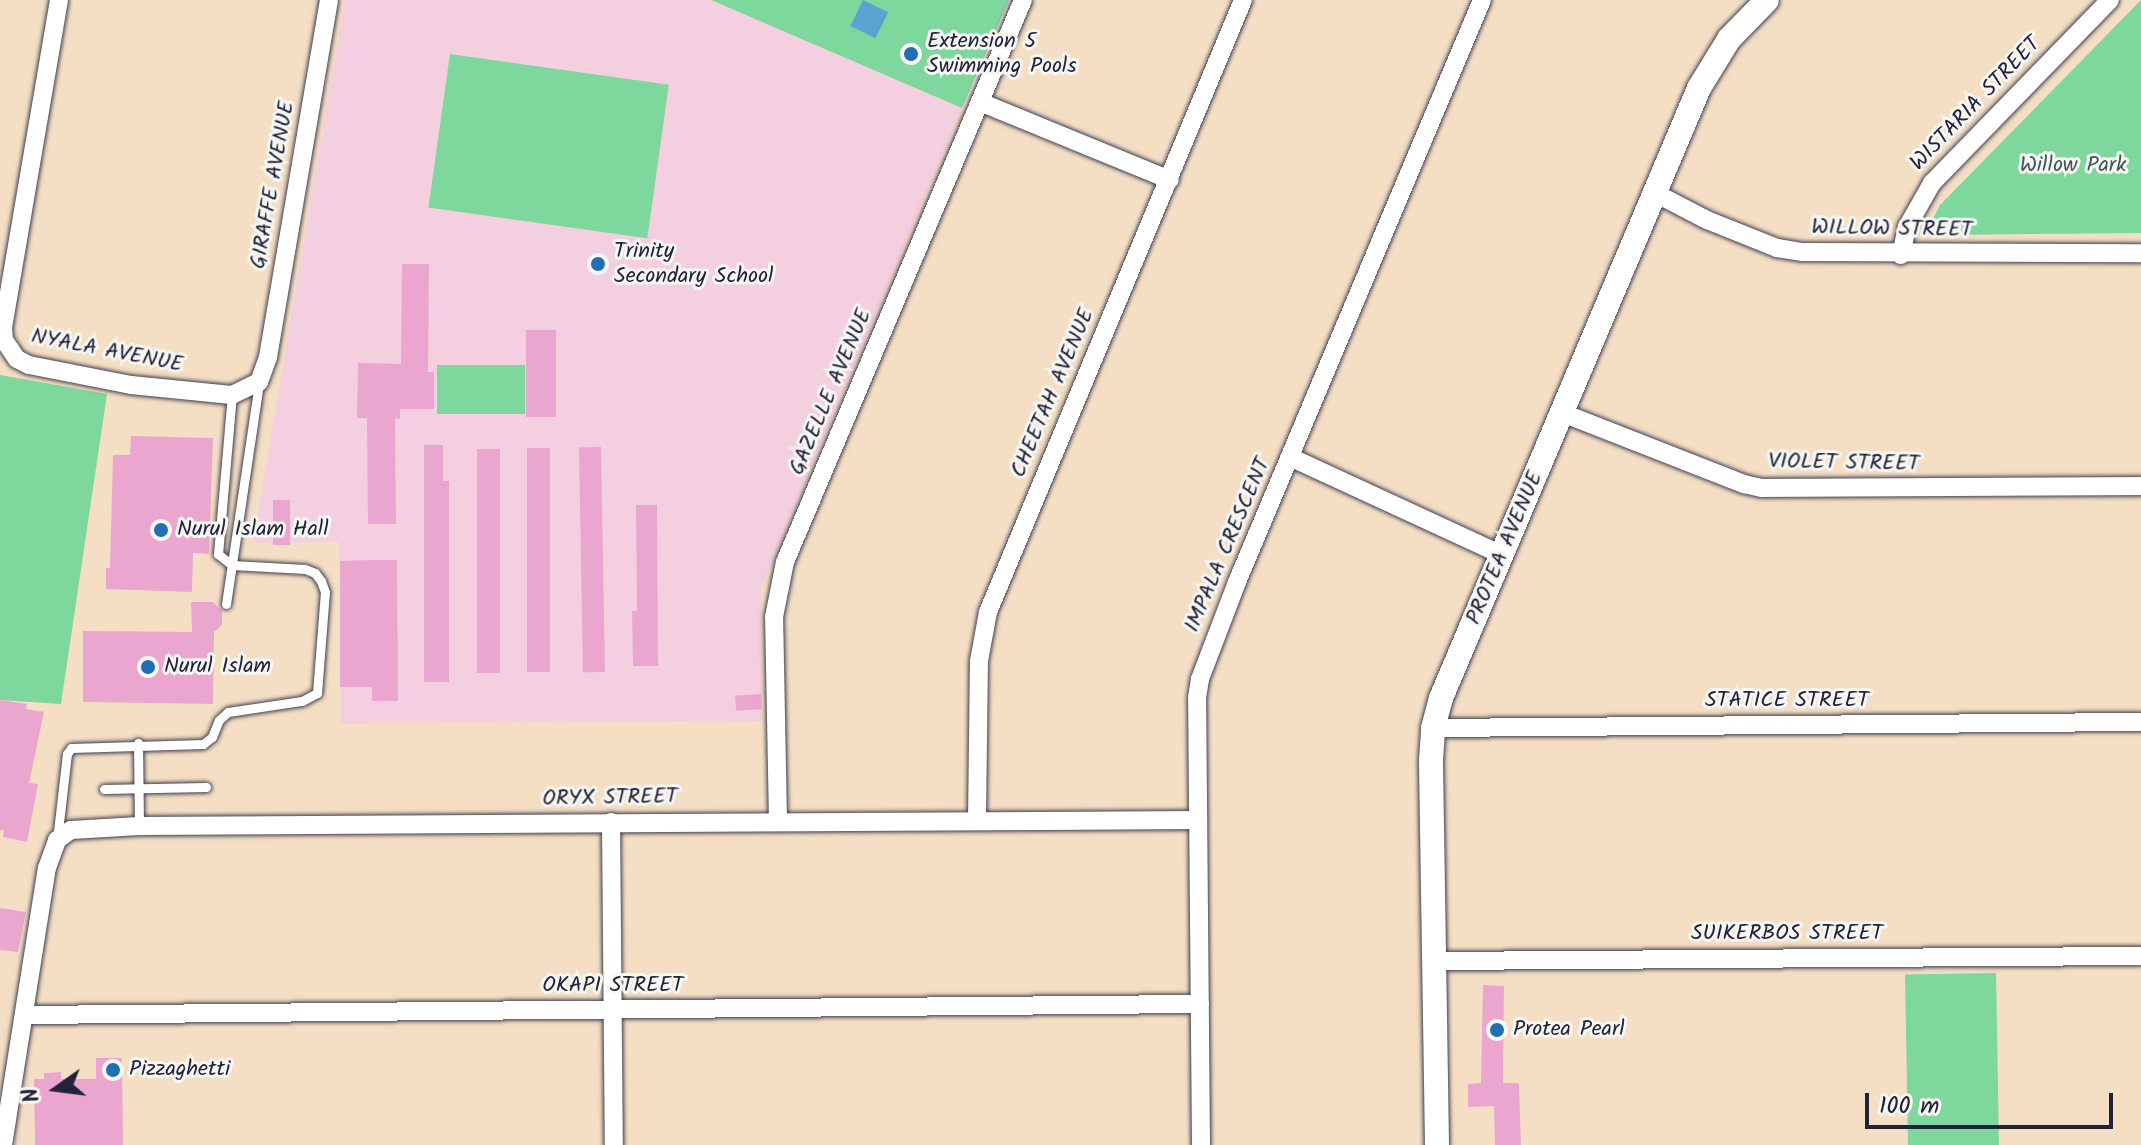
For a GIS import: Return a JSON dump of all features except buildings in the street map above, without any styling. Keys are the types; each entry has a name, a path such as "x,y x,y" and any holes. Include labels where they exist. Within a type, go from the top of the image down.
{"street":[{"name":"NYALA AVENUE","path":"59,0 3,327 4,340 17,359 29,365 131,385 232,395"},
{"name":"GIRAFFE AVENUE","path":"260,380 272,341 329,0"},
{"name":"GAZELLE AVENUE","path":"778,821 774,617 781,576 1023,0"},
{"name":"CHEETAH AVENUE","path":"977,821 979,661 988,612 1243,0"},
{"name":"IMPALA CRESCENT","path":"1201,1145 1200,679 1237,582 1482,0"},
{"name":"PROTEA AVENUE","path":"1437,1145 1433,728 1441,698 1560,412 1709,69 1729,39 1767,0"},
{"name":"WISTARIA STREET","path":"1901,255 1907,227 1932,183 2110,0"},
{"path":"980,102 1170,180"},
{"name":"WILLOW STREET","path":"1655,193 1707,220 1777,248 1825,255 2141,253"},
{"path":"232,395 241,394 260,380"},
{"name":"VIOLET STREET","path":"1560,412 1744,484 1762,488 2141,486"},
{"path":"1290,457 1502,555"},
{"name":"STATICE STREET","path":"1433,728 2141,722"},
{"name":"ORYX STREET","path":"57,840 71,830 139,826 1198,820"},
{"path":"611,822 614,1145"},
{"path":"3,1145 47,868 57,840"},
{"name":"SUIKERBOS STREET","path":"1434,961 2141,956"},
{"name":"OKAPI STREET","path":"26,1015 1200,1004"}],"lane":[{"path":"226,604 260,380"},
{"path":"57,840 67,754 71,748 138,743 203,744 212,737 219,720 228,712 302,701 317,693 325,592 321,581 315,573 305,569 232,565 218,554 232,395"},
{"path":"138,743 139,826"},
{"path":"104,789 206,787"}],"shaded area":[{"name":"Trinity Secondary School","path":"345,0 711,0 962,108 761,589 762,721 341,724 339,542 253,543"}],"green space":[{"name":"Extension 5 Swimming Pools","path":"711,0 1009,0 962,108"},
{"name":"Willow Park","path":"2141,0 2141,233 1944,235 1933,219 1940,205"},
{"path":"450,54 669,85 647,238 428,207"},
{"path":"437,365 525,365 525,414 437,414"},
{"path":"0,375 107,394 61,704 0,700"},
{"path":"1996,973 1999,1145 1908,1145 1905,975"}],"water":[{"path":"863,0 888,12 875,38 850,26"}],"place":[{"name":"Extension 5 Swimming Pools","path":"911,54"},
{"name":"Trinity Secondary School","path":"598,264"},
{"name":"Nurul Islam Hall","path":"161,530"},
{"name":"Nurul Islam","path":"148,667"},
{"name":"Protea Pearl","path":"1497,1030"},
{"name":"Pizzaghetti","path":"113,1070"}]}
